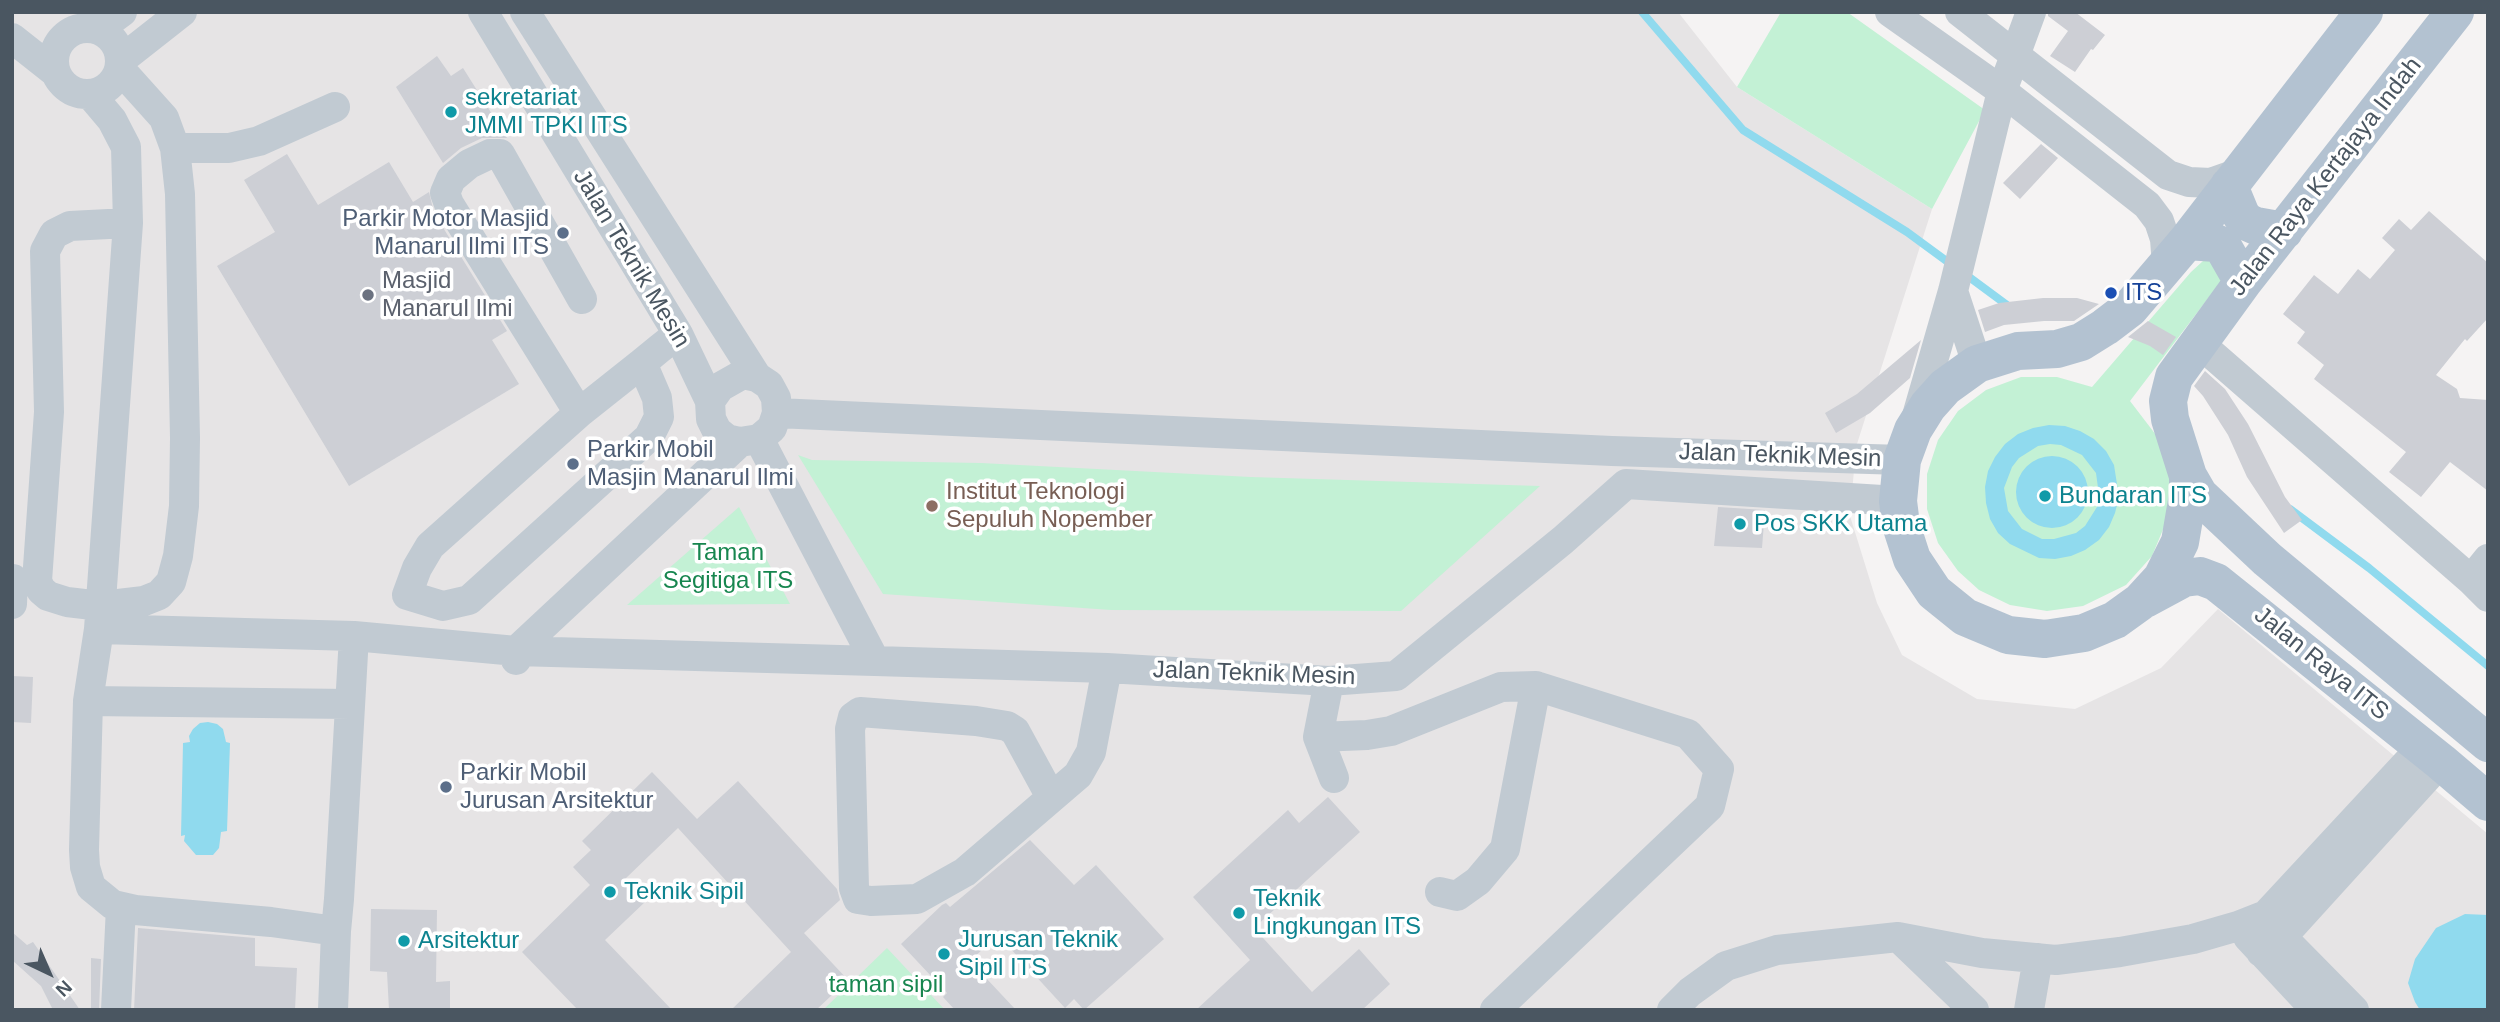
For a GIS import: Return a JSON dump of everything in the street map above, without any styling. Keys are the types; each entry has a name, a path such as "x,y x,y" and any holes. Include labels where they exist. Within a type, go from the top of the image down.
{"main road":[{"name":"Jalan Raya Kertajaya Indah","path":"2199,343 2455,12"},
{"path":"2199,343 2174,377 2168,401 2170,419 2188,476 2188,495 2180,542 2162,578 2140,602 2115,620 2084,633 2045,639 2008,635 1986,626 1965,617 1934,592 1912,559 1901,525 1898,501 1907,445 1928,406 1945,387 1977,365 2018,351 2057,349 2081,342 2130,308 2234,180 2355,16"},
{"path":"2234,180 2241,215 2247,222 2284,231"},
{"path":"2177,253 2216,243 2223,247 2244,282"},
{"name":"Jalan Raya ITS","path":"2188,476 2199,495 2267,559 2488,743"},
{"name":"Jalan Raya ITS","path":"2140,602 2184,578 2200,576 2216,582 2432,754 2488,802"}],"street":[{"path":"12,38 55,72 63,85 75,92 90,94 103,90 113,81 120,65 182,12"},
{"name":"Jalan Teknik Mesin","path":"483,12 678,334 710,401"},
{"name":"Jalan Teknik Mesin","path":"525,12 757,377"},
{"path":"1890,12 2002,91 2147,205 2159,221 2165,239 2177,253"},
{"path":"1960,12 2168,174 2189,182 2234,180"},
{"path":"1907,445 1954,288 2002,91 2031,12"},
{"path":"21,580 48,596 100,618 159,595 171,582 178,556 184,506 180,194 175,148 164,118 120,65 118,47 110,36 88,21 61,39 53,54 55,72"},
{"path":"90,94 113,120 126,147 128,223 100,618 88,701 85,867 91,887 113,905 336,931"},
{"path":"175,148 229,148 260,141 335,107"},
{"path":"579,413 449,204 445,193 452,179 469,164 490,154 500,154 582,299"},
{"path":"12,604 21,580 49,412 46,251 54,234 70,226 128,223"},
{"path":"1954,288 1977,365"},
{"path":"386,638 417,568 430,546 579,413 678,334"},
{"path":"2199,343 2482,579"},
{"path":"407,595 443,606 469,600 649,437 659,417 657,398 642,362"},
{"path":"515,662 750,440 772,428 778,412 776,398 769,385 757,377 743,374 720,387 710,401 711,419 717,430 727,439 750,440"},
{"name":"Jalan Teknik Mesin","path":"778,412 1674,453 1907,445"},
{"path":"750,440 875,661"},
{"path":"1612,451 1626,484"},
{"path":"1674,453 1684,488"},
{"name":"Jalan Teknik Mesin","path":"100,618 386,638 515,662 875,661 1107,668 1329,681 1396,676 1563,540 1626,484 1898,501"},
{"path":"332,1010 354,636"},
{"path":"1051,797 1015,731 1007,726 860,712 853,717 850,729 854,888 858,899 917,899 965,872 1078,775 1091,752 1107,668"},
{"path":"1329,681 1318,737 1334,778"},
{"path":"1318,737 1391,731 1501,687 1536,686 1688,734 1719,769 1710,806 1495,1010"},
{"path":"1440,892 1457,896 1478,881 1505,849 1536,686"},
{"path":"88,701 350,704"},
{"path":"2270,935 2432,754"},
{"path":"116,1010 121,907"},
{"path":"1672,1010 1690,992 1726,966 1777,950 1899,937 1982,953 2056,960 2193,939 2238,926 2270,935 2354,1010"},
{"path":"2270,935 2316,1010"},
{"path":"1899,937 1967,1002 1982,953"},
{"path":"2029,1010 2038,958"}],"shaded area":[{"name":"Institut Teknologi Sepuluh Nopember","path":"12,12 1678,12 1737,87 1932,209 1856,447 1850,516 1877,603 1902,655 1977,699 2075,709 2161,668 2218,609 2488,834 2488,1010 12,1010"}],"green space":[{"path":"1781,12 1847,12 1985,110 1932,209 1737,87"},
{"path":"2203,261 2214,261 2222,280 2130,401 2156,435 2169,475 2169,515 2152,556 2126,585 2083,606 2047,611 2010,605 1979,590 1958,571 1938,543 1927,509 1927,474 1938,440 1958,411 1986,390 2021,377 2057,377 2092,387"},
{"path":"798,455 812,460 981,463 1251,477 1540,486 1401,611 1111,610 883,594"},
{"name":"Taman Segitiga ITS","path":"739,507 790,604 627,605"},
{"name":"taman sipil","path":"887,948 945,1010 823,1010"}],"water":[{"path":"2065,426 2080,431 2094,439 2106,451 2114,465 2119,497 2109,527 2099,540 2071,556 2039,558 2010,544 1998,533 1990,519 1985,487 1988,471 2005,444 2018,434 2033,428","holes":["2061,445 2082,455 2096,473 2099,495 2097,507 2085,526 2076,533 2042,539 2022,529 2008,511 2004,488 2012,467 2019,458 2038,446"]},
{"path":"2045,456 2059,456 2078,466 2088,485 2088,499 2078,518 2059,528 2045,528 2026,518 2016,499 2016,485 2026,466"},
{"path":"208,722 223,729 226,742 230,743 227,831 221,832 219,848 213,855 196,855 184,841 185,835 181,836 183,743 190,742 189,736 200,723"},
{"path":"2465,914 2488,915 2488,1010 2420,1010 2408,983 2415,959 2436,928"}],"building":[{"path":"2048,12 2075,12 2105,35 2075,72 2050,56 2068,31 2048,16"},
{"name":"sekretariat JMMI TPKI ITS","path":"437,56 451,76 463,68 507,138 482,138 461,148 443,163 396,87"},
{"path":"2041,144 2058,158 2020,199 2003,183"},
{"name":"Masjid Manarul Ilmi","path":"287,154 318,205 389,162 413,202 429,192 434,213 507,331 492,340 519,384 349,486 217,266 275,232 244,180"},
{"path":"2429,211 2488,263 2488,318 2467,341 2465,339 2436,375 2457,389 2460,398 2488,400 2488,491 2450,462 2421,497 2389,472 2406,452 2314,379 2324,365 2297,343 2305,332 2283,314 2314,275 2338,294 2358,269 2370,279 2395,250 2382,238 2399,219 2411,230"},
{"path":"2043,298 2077,298 2099,304 2074,321 2004,325 1985,332 1978,310 1999,303"},
{"path":"2148,321 2176,337 2163,355 2128,337"},
{"path":"1921,340 1910,378 1870,413 1836,433 1825,413 1857,394"},
{"path":"2205,371 2225,389 2248,424 2285,497 2302,520 2284,533 2247,477 2228,435 2194,386"},
{"name":"Pos SKK Utama","path":"1718,507 1765,510 1762,548 1714,546"},
{"path":"12,676 33,677 31,723 12,722"},
{"path":"652,772 697,819 738,781 837,889 840,900 804,933 848,980 816,1010 731,1010 791,952 678,828 625,879 646,901 605,940 672,1010 578,1010 522,952 590,885 573,867 591,850 582,841"},
{"name":"Teknik Lingkungan ITS","path":"1328,797 1360,832 1254,928 1312,992 1359,949 1390,984 1362,1010 1196,1010 1250,960 1193,897 1288,810 1299,823"},
{"path":"1030,840 1074,885 1096,865 1164,939 1084,1010 1074,999 1065,1008 998,935 970,961 1016,1010 955,1010 943,997 947,993 901,944 942,905 946,903 950,907"},
{"name":"Arsitektur","path":"371,909 437,910 436,982 450,981 450,1010 389,1010 387,972 370,971"},
{"path":"138,928 255,938 255,966 297,968 295,1010 134,1010"},
{"path":"12,932 27,945 33,942 80,1010 53,1010 41,986 12,960"},
{"path":"91,958 101,959 99,1010 91,1010"}],"waterway":[{"path":"1642,12 1743,130 1907,232 1952,265"},
{"path":"1965,274 2011,308"},
{"path":"2290,509 2369,568 2488,666"}],"place":[{"name":"sekretariat JMMI TPKI ITS","path":"451,112"},
{"name":"Parkir Motor Masjid Manarul Ilmi ITS","path":"563,233"},
{"name":"ITS","path":"2111,293"},
{"name":"Masjid Manarul Ilmi","path":"368,295"},
{"name":"Parkir Mobil Masjin Manarul Ilmi","path":"573,464"},
{"name":"Bundaran ITS","path":"2045,496"},
{"name":"Institut Teknologi Sepuluh Nopember","path":"932,506"},
{"name":"Pos SKK Utama","path":"1740,524"},
{"name":"Parkir Mobil Jurusan Arsitektur","path":"446,787"},
{"name":"Teknik Sipil","path":"610,892"},
{"name":"Teknik Lingkungan ITS","path":"1239,913"},
{"name":"Arsitektur","path":"404,941"},
{"name":"Jurusan Teknik Sipil ITS","path":"944,954"}]}
